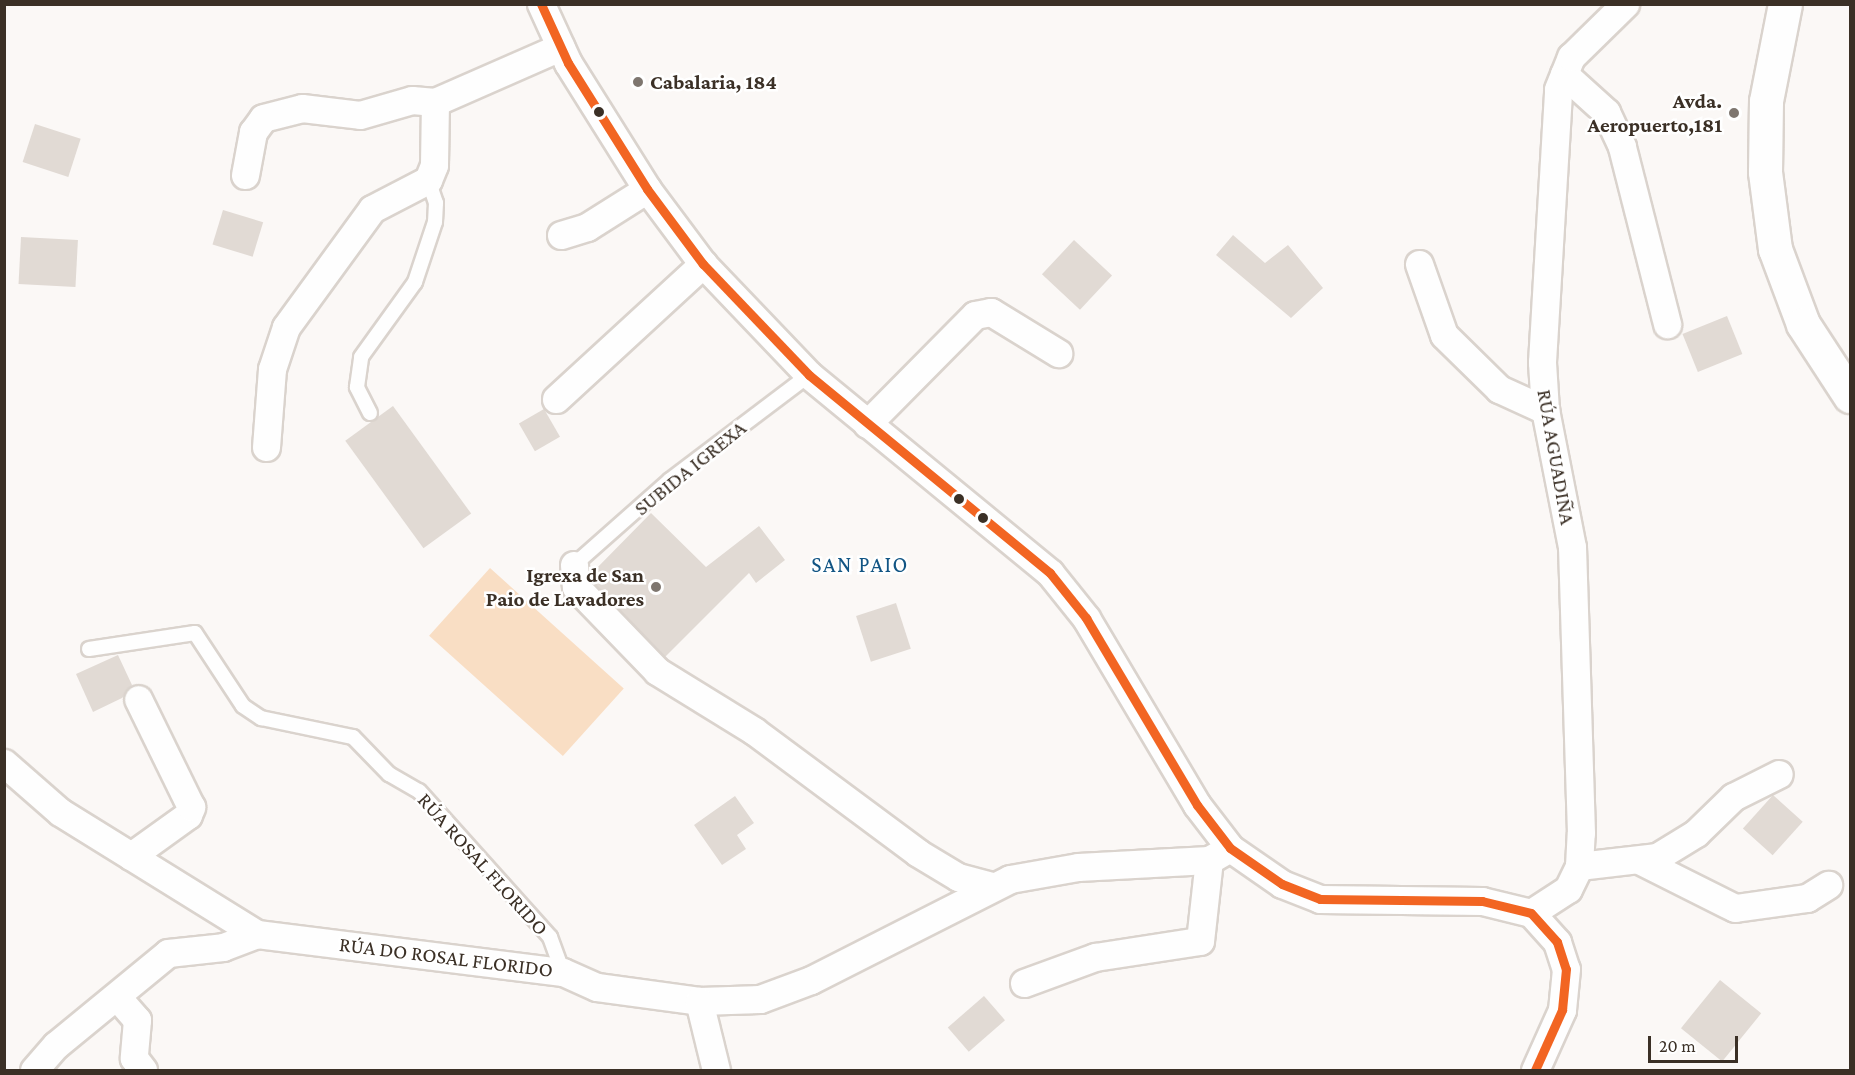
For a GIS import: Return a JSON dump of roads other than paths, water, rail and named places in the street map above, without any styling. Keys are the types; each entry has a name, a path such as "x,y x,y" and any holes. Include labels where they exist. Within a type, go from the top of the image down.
{"main road":[{"path":"1785,4 1766,101 1765,172 1775,249 1803,324 1851,396"}],"street":[{"path":"541,4 560,47 647,189 703,264 809,375 1050,573 1086,618 1197,805 1219,854 1200,941 1095,957 1023,983"},
{"name":"RÚA AGUADIÑA","path":"1579,866 1572,547 1545,410 1542,362 1552,173 1564,74 1571,57 1625,4"},
{"path":"245,176 253,132 263,118 302,108 360,115 412,100 435,102 560,47"},
{"path":"1564,74 1596,99 1622,147 1667,324"},
{"path":"266,447 270,379 286,327 372,209 428,180 434,165 435,102"},
{"path":"561,235 587,227 647,189"},
{"path":"556,399 703,264"},
{"path":"1419,264 1444,335 1500,389 1545,410"},
{"path":"867,424 975,315 991,312 1058,352"},
{"path":"574,565 576,587 657,671 754,731 918,853 958,877 992,886"},
{"path":"131,856 191,807 138,699"},
{"name":"RÚA DO ROSAL FLORIDO","path":"4,763 60,812 257,934 563,972 597,987 699,1001 760,999 812,980 992,886 1078,867 1219,854"},
{"path":"1531,913 1568,889 1579,866 1641,861 1696,834 1733,797 1779,774"},
{"path":"1219,854 1320,899 1482,901 1531,913 1557,942 1566,969 1562,1010 1546,1066"},
{"path":"1641,861 1735,908 1807,898 1828,885"},
{"path":"34,1071 56,1046 118,998 168,953 223,947 257,934"},
{"path":"118,998 137,1020 134,1058 143,1071"},
{"path":"699,1001 716,1071"}],"lane":[{"path":"370,413 357,387 361,357 415,282 435,222 436,203 428,180"},
{"name":"SUBIDA IGREXA","path":"574,565 670,480 809,375"},
{"name":"RÚA ROSAL FLORIDO","path":"89,649 195,633 243,706 261,718 353,737 389,774 419,792 550,937 563,972"}],"place":[{"name":"Cabalaria, 184","path":"638,82"},
{"name":"Avda. Aeropuerto,181","path":"1734,113"},
{"name":"Igrexa de San Paio de Lavadores","path":"656,587"}],"district":[{"name":"SAN PAIO","path":"860,565"}]}
